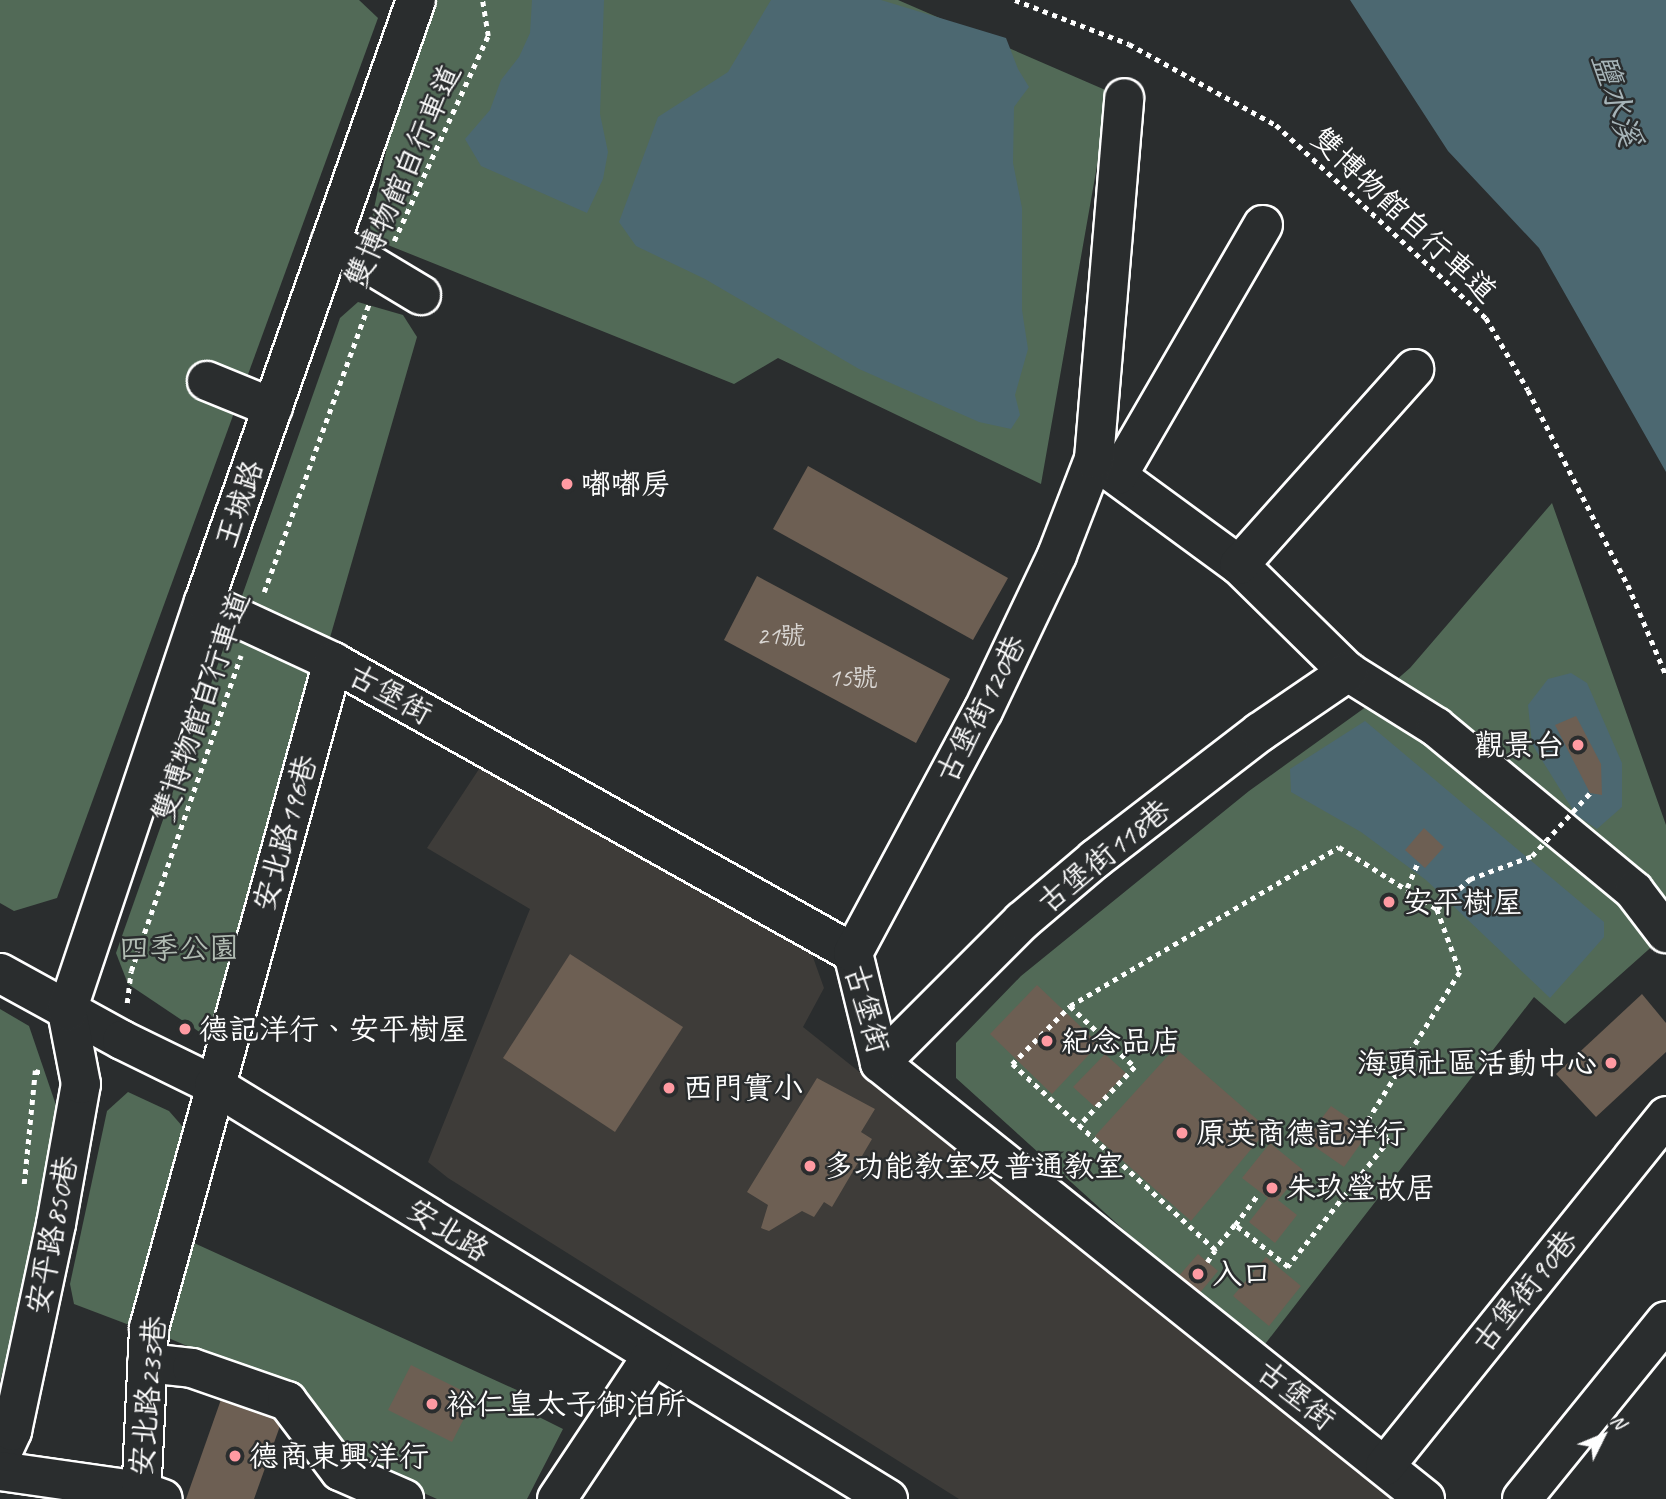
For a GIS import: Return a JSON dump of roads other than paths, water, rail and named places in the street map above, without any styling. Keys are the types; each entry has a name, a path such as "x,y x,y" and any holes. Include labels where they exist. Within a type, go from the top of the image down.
{"street":[{"name":"王城路","path":"67,1011 204,603 416,0"},
{"path":"1106,467 1124,98"},
{"path":"1106,467 1263,225"},
{"path":"331,241 421,295"},
{"path":"1239,565 1414,369"},
{"path":"207,381 273,408"},
{"path":"1106,467 1239,565 1348,673 1436,727 1634,891 1666,933"},
{"name":"古堡街120巷","path":"853,953 983,711 1057,555 1106,467"},
{"name":"古堡街","path":"204,603 333,662 853,953 880,1063 1425,1499"},
{"name":"安北路196巷","path":"214,1085 333,662"},
{"name":"古堡街118巷","path":"880,1063 1022,921 1095,859 1260,732 1348,673"},
{"name":"安北路","path":"0,973 122,1040 214,1085 880,1497"},
{"name":"安平路850巷","path":"0,1457 12,1431 56,1224 81,1084 67,1011"},
{"name":"安北路233巷","path":"0,1471 148,1496 149,1328 214,1085"},
{"name":"古堡街90巷","path":"1385,1466 1666,1116"},
{"path":"1522,1499 1666,1321"},
{"path":"564,1497 652,1356"},
{"path":"147,1363 192,1368 287,1402 340,1471 404,1499"}],"water":[{"path":"532,0 604,0 600,114 608,152 603,179 587,213 481,166 465,139 490,110 501,80 519,57 530,33"},
{"path":"771,0 881,0 1006,38 1018,69 1029,87 1014,107 1013,163 1022,208 1022,310 1028,349 1015,395 1020,415 1011,429 979,422 859,369 705,279 636,246 619,222 658,117 728,72"},
{"name":"鹽水溪","path":"1350,0 1666,0 1666,472 1539,248 1448,151"},
{"path":"1571,673 1587,683 1622,763 1622,807 1597,829 1576,815 1532,744 1528,705 1548,679"},
{"path":"1365,721 1604,922 1604,937 1550,998 1426,880 1361,832 1291,792 1290,769"}],"place":[{"name":"嘟嘟房","path":"567,484"},
{"name":"觀景台","path":"1578,745"},
{"name":"安平樹屋","path":"1389,902"},
{"name":"德記洋行、安平樹屋","path":"185,1029"},
{"name":"紀念品店","path":"1047,1041"},
{"name":"海頭社區活動中心","path":"1611,1063"},
{"name":"西門實小","path":"669,1088"},
{"name":"原英商德記洋行","path":"1182,1133"},
{"name":"多功能教室及普通教室","path":"810,1166"},
{"name":"朱玖瑩故居","path":"1272,1188"},
{"name":"入口","path":"1198,1274"},
{"name":"裕仁皇太子御泊所","path":"432,1404"},
{"name":"德商東興洋行","path":"235,1456"}],"park label":[{"name":"四季公園","path":"179,948"}]}
